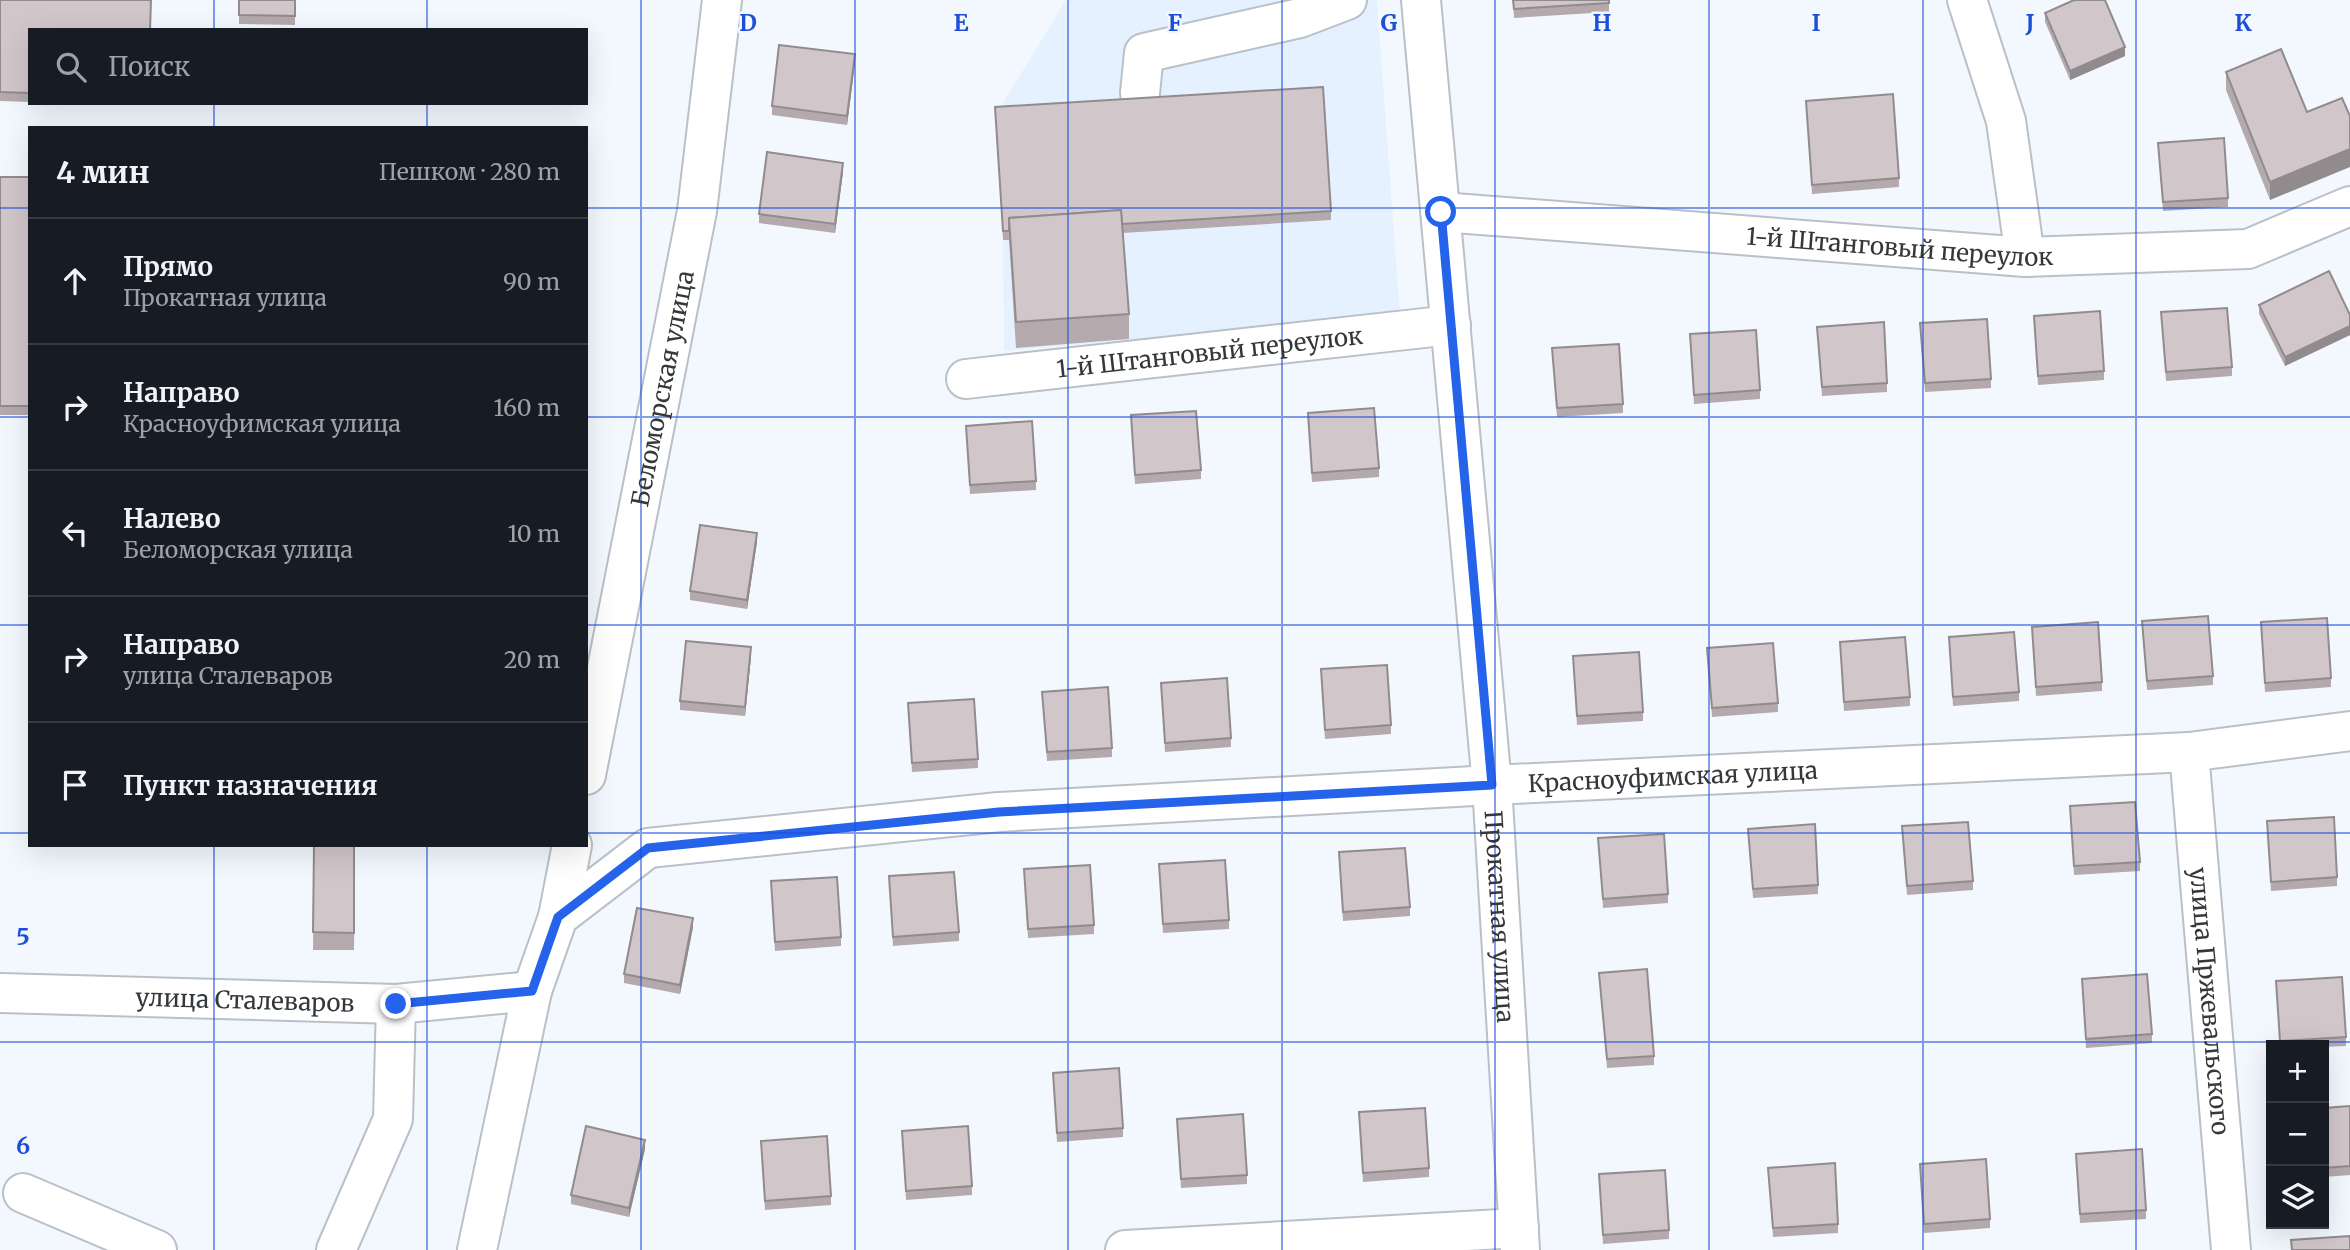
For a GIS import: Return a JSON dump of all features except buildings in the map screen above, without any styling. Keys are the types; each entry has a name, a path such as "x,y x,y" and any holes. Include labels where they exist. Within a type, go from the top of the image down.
{"street":[{"name":"Беломорская улица","path":"588,765 697,211 722,0"},
{"path":"1140,93 1144,53 1300,18 1347,0"},
{"name":"Прокатная улица","path":"1421,0 1492,785 1519,1239"},
{"path":"1967,0 2006,121 2025,257"},
{"name":"1-й Штанговый переулок","path":"1441,212 2025,257 2248,249 2350,206"},
{"name":"1-й Штанговый переулок","path":"966,379 1451,325"},
{"name":"Красноуфимская улица","path":"558,917 648,848 999,812 1492,785 2189,752 2350,731"},
{"name":"улица Пржевальского","path":"2189,752 2231,1250"},
{"path":"477,1250 532,991 558,917 572,847"},
{"name":"улица Сталеваров","path":"0,993 396,1004 532,991"},
{"path":"336,1250 393,1119 396,1004"},
{"path":"23,1192 157,1250"},
{"path":"1125,1250 1519,1239"}],"shaded area":[{"path":"1066,0 1377,0 1400,316 1004,351 1003,240 995,116"}],"route":[{"path":"396,1004 532,991 558,917 648,848 999,812 1492,785 1441,212"}]}
